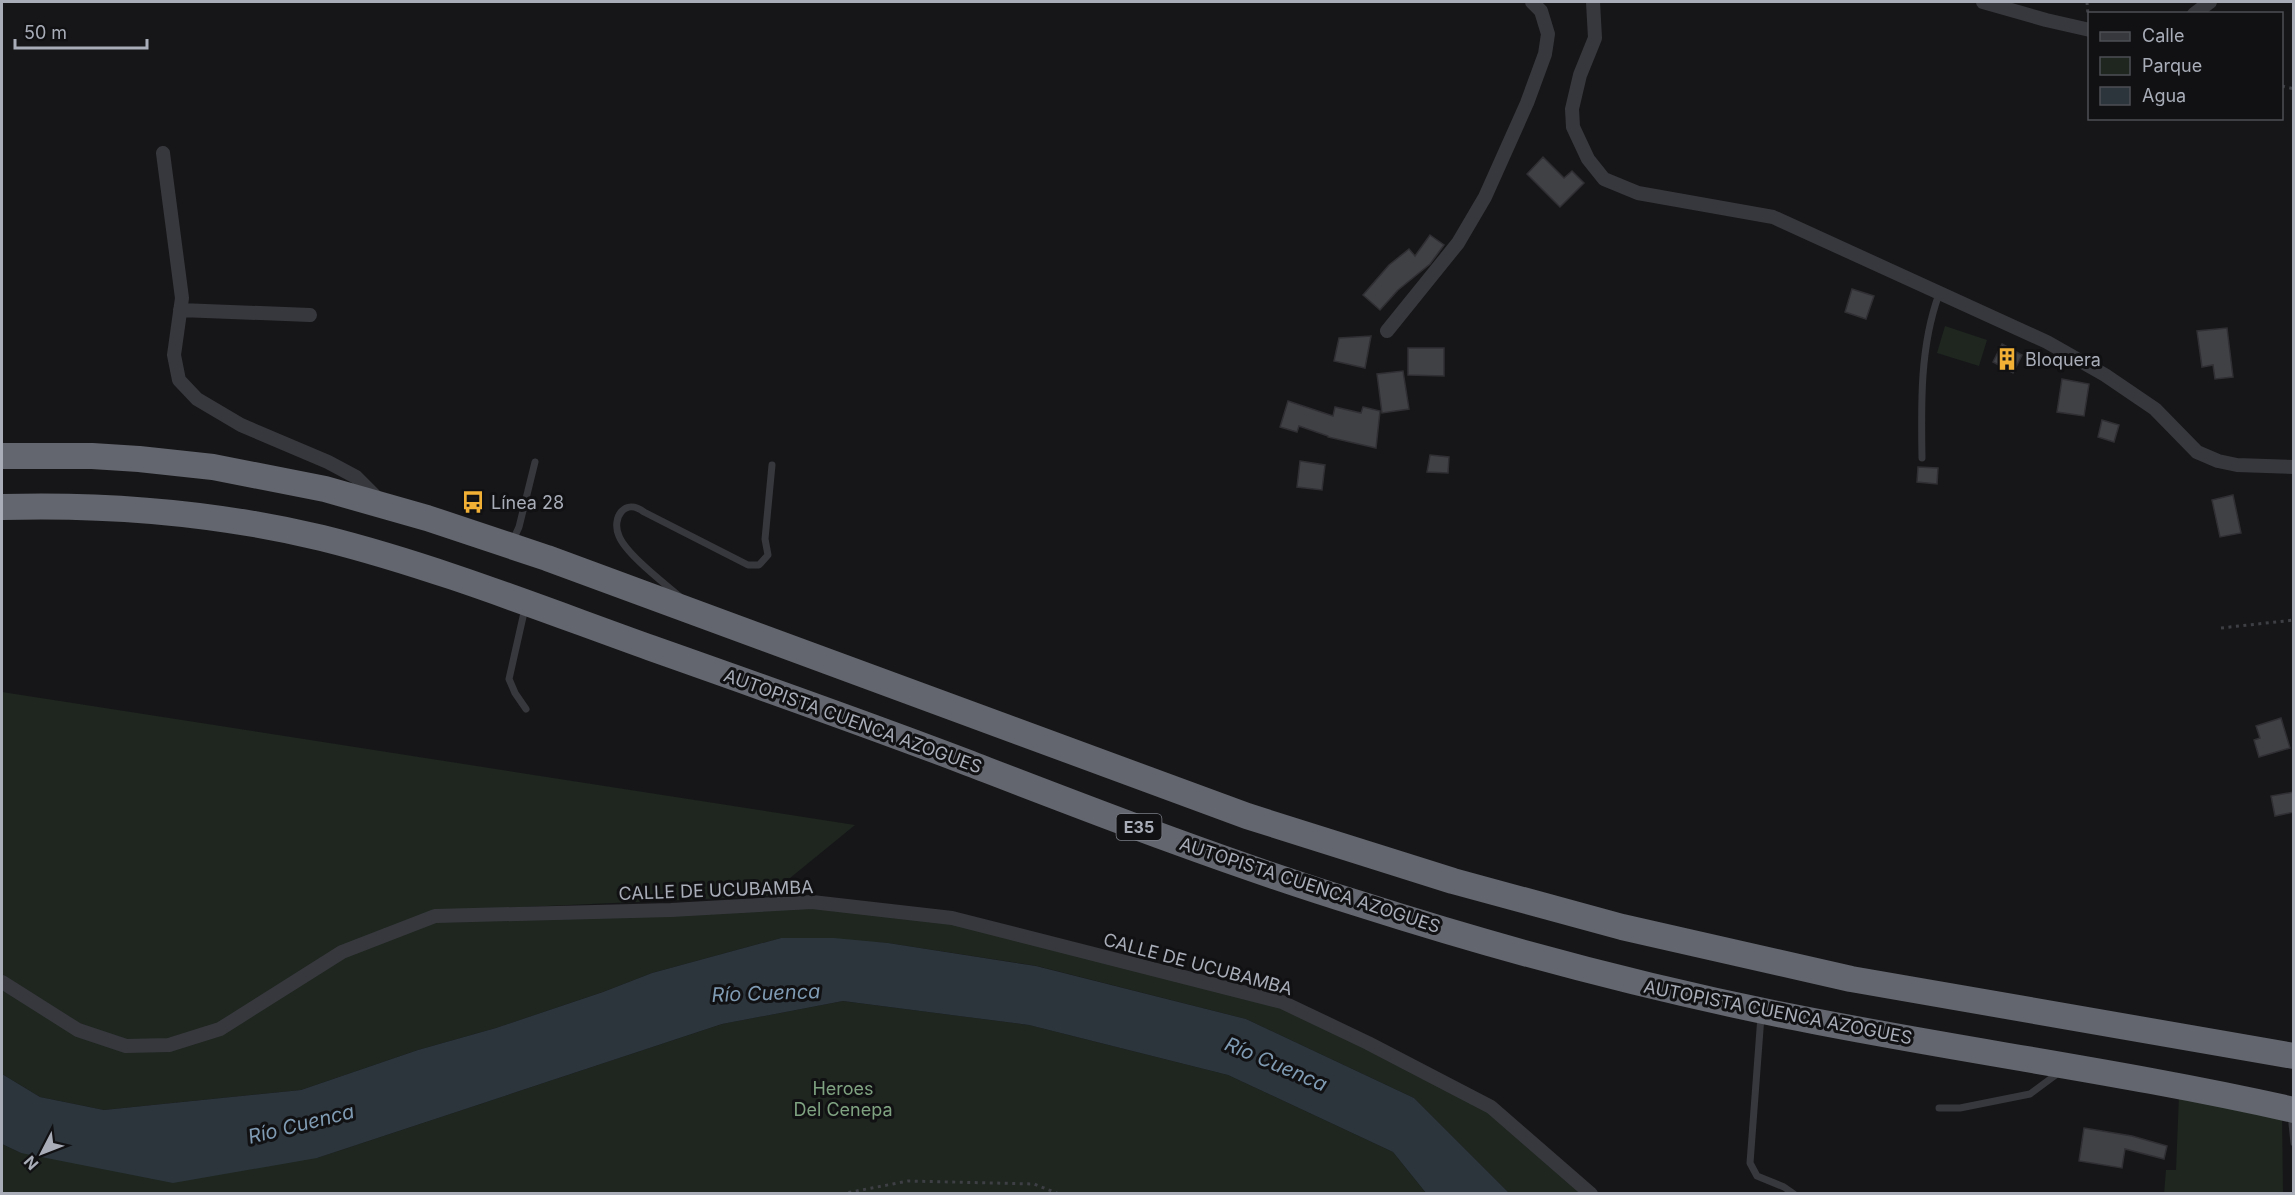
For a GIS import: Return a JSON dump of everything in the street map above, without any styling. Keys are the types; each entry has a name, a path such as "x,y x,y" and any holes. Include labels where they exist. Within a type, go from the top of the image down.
{"highway":[{"path":"2,456 92,456 204,466 282,479 384,505 511,546 697,612 1248,816 1375,858 1510,897 1680,941 1851,979 2294,1056"},
{"name":"AUTOPISTA CUENCA AZOGUES","path":"2,507 66,506 213,517 255,524 370,551 526,602 781,693 1169,838 1346,900 1598,974 1761,1010 2211,1092 2292,1109"}],"street":[{"path":"1387,331 1458,243 1485,197 1527,103 1545,54 1548,34 1541,11 1532,2"},
{"path":"1593,2 1595,38 1580,75 1572,109 1573,128 1588,159 1604,179 1638,193 1773,217 2047,342 2105,375 2155,409 2197,452 2218,461 2236,465 2294,466"},
{"path":"1983,2 2088,30"},
{"path":"2197,12 2210,2"},
{"path":"164,153 182,298 174,355 179,380 197,399 241,425 328,462 356,477 384,505"},
{"path":"180,310 310,315"},
{"name":"CALLE DE UCUBAMBA","path":"2,982 78,1030 126,1046 169,1045 220,1029 342,952 435,916 671,910 812,902 952,918 1282,1002 1368,1043 1491,1107 1592,1194"}],"lane":[{"path":"1922,458 1921,392 1931,317 1939,294"},
{"path":"511,546 519,527 536,462"},
{"path":"697,612 619,537 617,523 620,513 628,507 637,507 748,565 759,565 768,555 765,539 772,465"},
{"path":"526,602 509,679 526,709"},
{"path":"1761,1010 1750,1163 1757,1176 1784,1187 1794,1194"},
{"path":"1939,1107 1960,1108 2030,1094 2067,1066"},
{"path":"2292,1109 2294,1143"}],"path":[{"path":"2221,628 2294,620"},
{"path":"841,1194 908,1181 1034,1184 1059,1194"}],"green space":[{"path":"1945,326 1987,340 1979,366 1937,353"},
{"path":"2,692 855,825 768,896 435,911 218,1024 165,1039 128,1041 81,1024 2,974"},
{"path":"812,902 952,918 1282,1002 1491,1107 1591,1193 1509,1193 1414,1098 1246,1019 1037,966 888,943 781,938 652,973 496,1028 418,1050 301,1090 104,1110 40,1097 2,1074 2,982 78,1030 126,1046 220,1029 342,952 435,916"},
{"name":"Heroes Del Cenepa","path":"843,1001 1029,1025 1228,1075 1393,1152 1426,1193 2,1194 2,1144 21,1153 317,1158 722,1024"},
{"path":"2179,1095 2282,1113 2283,1193 2164,1194 2166,1170 2176,1170"}],"water":[{"name":"Río Cuenca","path":"781,938 834,938 888,943 1036,966 1246,1019 1414,1098 1509,1193 1426,1193 1393,1152 1228,1075 1029,1025 843,1001 722,1024 317,1158 173,1183 21,1153 2,1144 2,1074 40,1097 104,1110 301,1090 418,1050 496,1028 652,973"}],"building":[{"path":"1543,157 1564,178 1572,171 1584,183 1560,207 1527,174"},
{"path":"1430,235 1444,245 1430,264 1398,290 1380,310 1363,295 1389,265 1409,249 1415,256"},
{"path":"1852,289 1874,296 1866,319 1845,312"},
{"path":"2227,328 2233,377 2215,379 2213,365 2202,367 2197,331"},
{"path":"1371,336 1365,368 1334,361 1339,338"},
{"name":"Bloquera","path":"2002,344 2022,355 2013,373 1993,362"},
{"path":"1408,348 1444,348 1444,376 1408,375"},
{"path":"1403,371 1409,409 1382,413 1377,374"},
{"path":"2062,379 2089,384 2084,416 2057,412"},
{"path":"1288,401 1333,416 1335,407 1361,413 1363,407 1380,411 1376,448 1328,437 1299,426 1297,432 1280,427"},
{"path":"2102,420 2119,425 2114,442 2098,437"},
{"path":"1430,455 1449,457 1448,473 1427,472"},
{"path":"1300,461 1325,465 1322,490 1297,487"},
{"path":"1918,467 1938,468 1937,484 1917,482"},
{"path":"2233,495 2241,533 2220,537 2212,500"},
{"path":"2281,718 2290,748 2259,757 2254,740 2260,738 2256,726"},
{"path":"2294,792 2294,812 2275,816 2271,796"},
{"path":"2084,1128 2132,1136 2167,1146 2164,1159 2125,1149 2122,1168 2079,1161"}],"place":[{"name":"Bloquera","path":"2007,359"},
{"name":"Línea 28","path":"473,502"}]}
